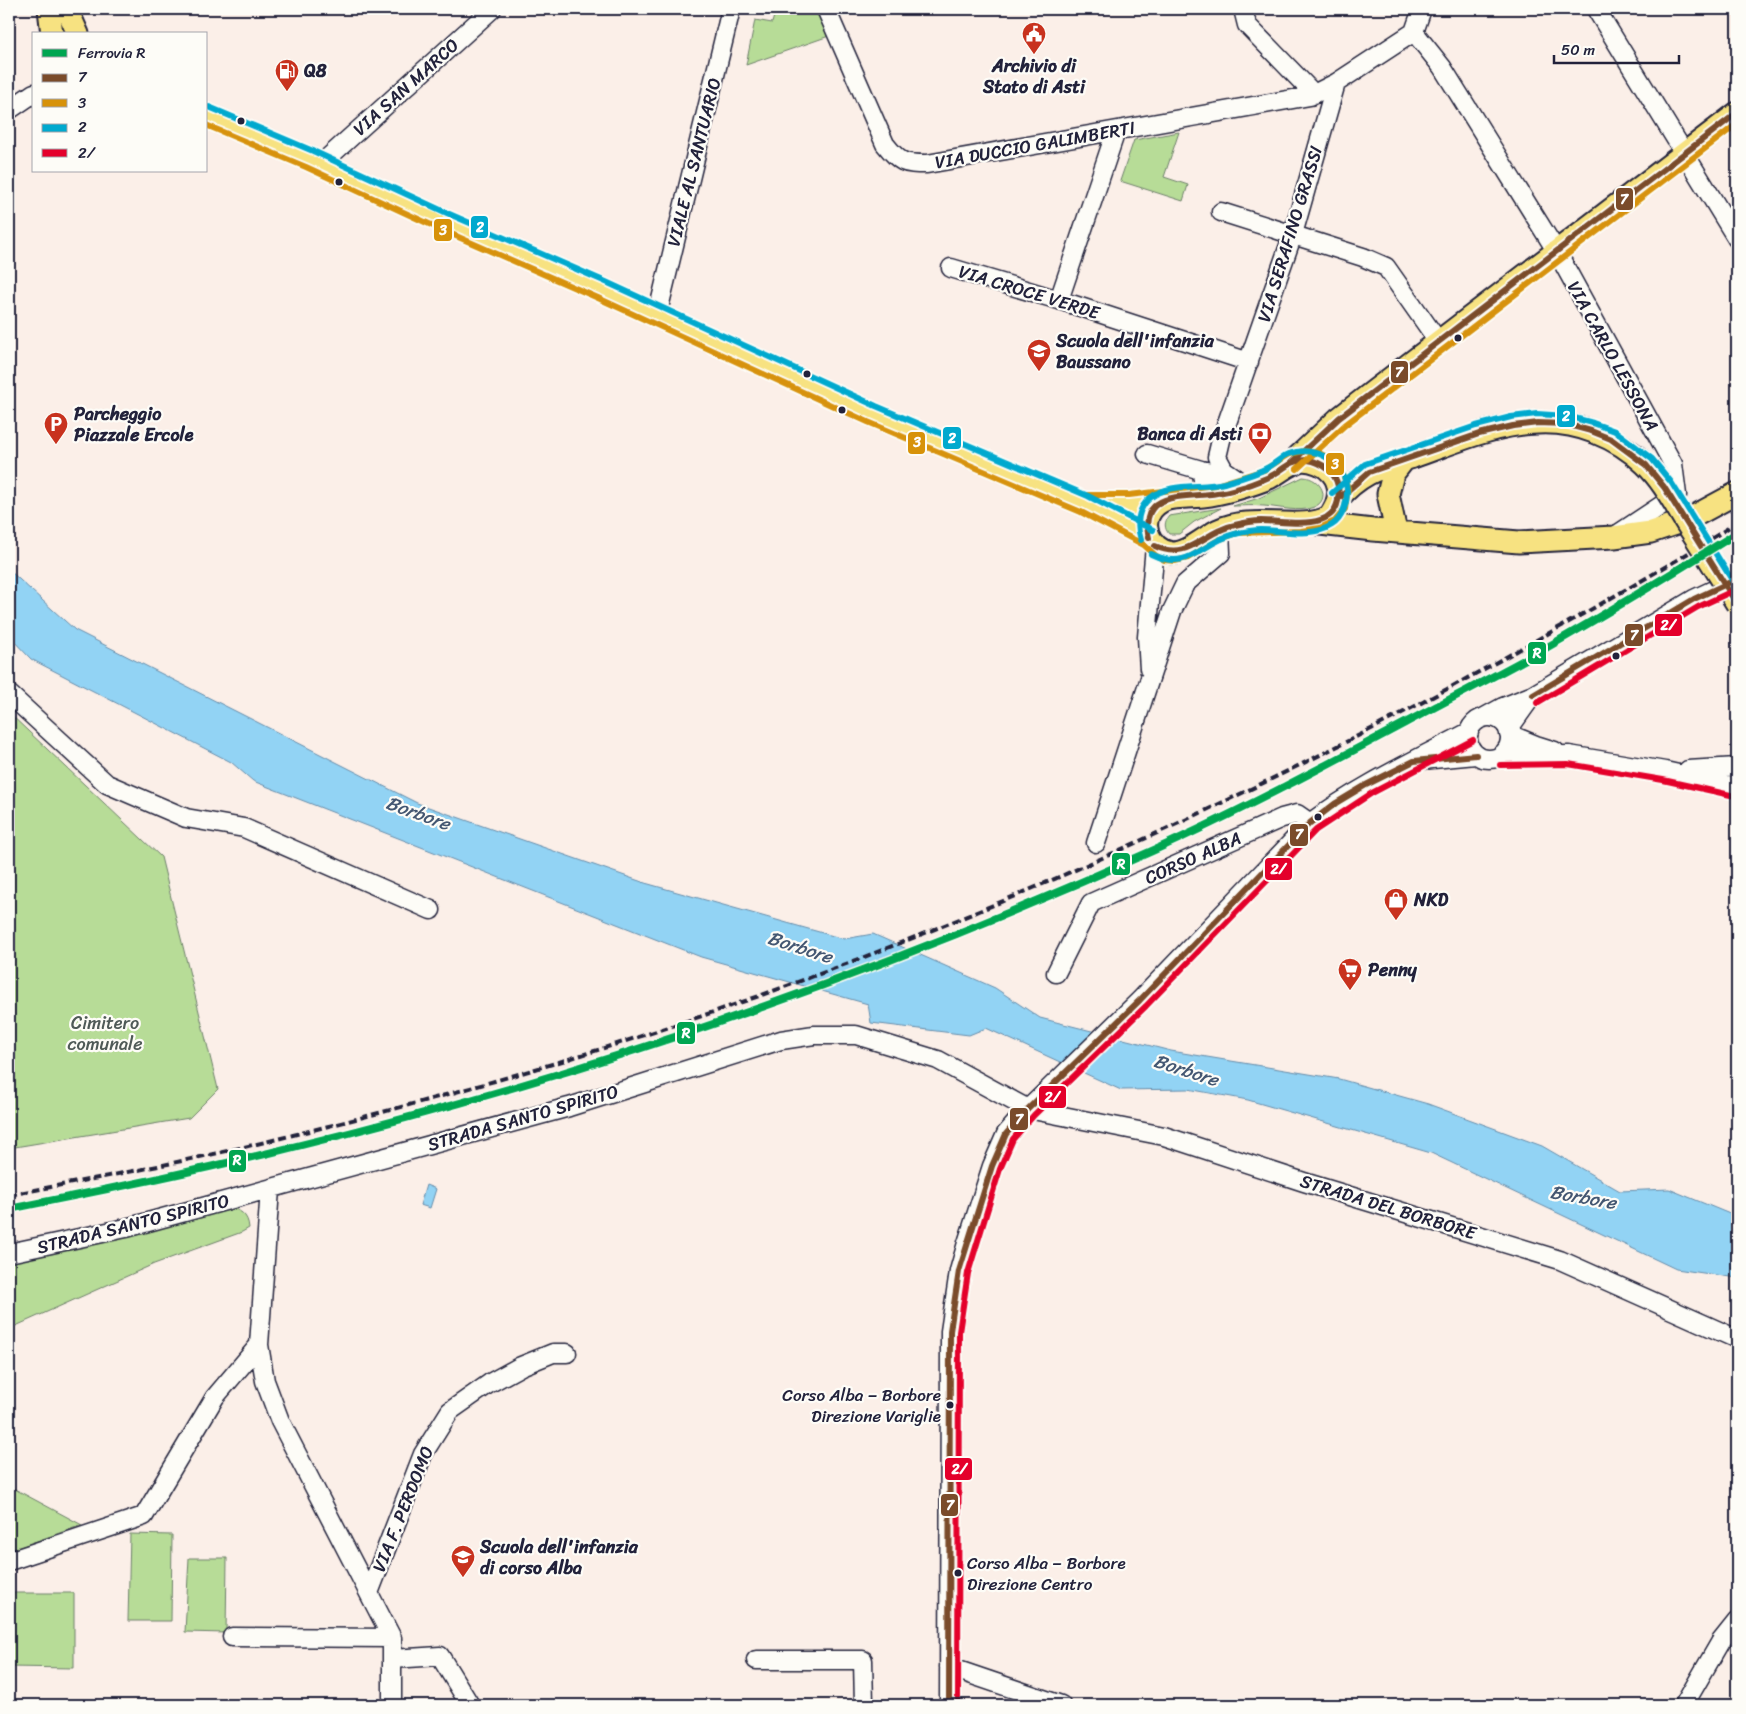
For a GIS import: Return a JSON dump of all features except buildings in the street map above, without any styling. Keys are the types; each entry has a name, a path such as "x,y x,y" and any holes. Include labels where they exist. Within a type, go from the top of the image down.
{"main road":[{"path":"50,9 52,32"},
{"path":"67,9 77,32"},
{"path":"1085,504 1131,504 1201,496 1224,492 1238,480 1268,478 1291,463 1339,418 1737,113"},
{"path":"208,116 320,164 872,414 1085,504 1152,542 1163,551 1172,553 1182,551 1215,531 1236,524 1259,521 1308,523 1519,542 1614,537 1651,532 1687,520 1737,492"},
{"path":"1338,499 1369,472 1479,434 1513,426 1538,423 1565,424 1592,431 1611,439 1646,465 1664,487 1737,604"},
{"path":"1396,532 1388,494 1393,474 1409,458"},
{"path":"1291,463 1312,460 1325,466 1348,472 1369,472"},
{"path":"1308,523 1328,517 1338,499 1339,489 1336,479 1325,466"},
{"path":"1152,542 1146,529 1147,520 1150,511 1156,504 1165,500"}],"street":[{"name":"VIA SAN MARCO","path":"320,164 492,9"},
{"name":"VIALE AL SANTUARIO","path":"657,316 731,9"},
{"name":"VIA DUCCIO GALIMBERTI","path":"826,9 885,144 898,160 910,164 927,164 1222,113 1314,94 1336,83"},
{"path":"1243,9 1248,25 1314,94"},
{"path":"1336,83 1414,32 1420,9"},
{"path":"1596,9 1737,239"},
{"name":"VIA CARLO LESSONA","path":"1414,32 1442,67 1557,252 1673,464 1677,495 1614,537"},
{"name":"VIA SERAFINO GRASSI","path":"1238,480 1224,470 1217,457 1221,440 1293,234 1336,83"},
{"path":"9,110 32,94"},
{"path":"1059,300 1116,130"},
{"path":"1221,212 1363,257 1386,267 1438,341"},
{"name":"VIA CROCE VERDE","path":"951,268 1059,300 1249,362"},
{"path":"1148,454 1238,480"},
{"path":"1201,470 1204,484 1201,496"},
{"path":"1096,843 1177,598 1185,584 1221,553 1220,530"},
{"path":"1149,682 1147,637 1152,542"},
{"path":"1192,546 1205,567"},
{"path":"949,1705 950,1331 959,1271 992,1166 1006,1134 1046,1091 1140,1000 1310,823 1336,803 1366,785 1469,732 1477,721 1503,707 1533,695 1694,599 1737,578"},
{"path":"9,694 108,784 186,818 244,828 431,910"},
{"path":"1500,756 1508,746 1509,732 1533,695"},
{"path":"1483,718 1500,721 1509,732 1536,745 1570,755 1665,771 1737,787"},
{"path":"1469,732 1469,745 1476,755"},
{"path":"1414,761 1476,755 1488,759 1500,756 1570,755"},
{"path":"1665,771 1737,767"},
{"name":"CORSO ALBA","path":"1056,973 1091,903 1282,818 1297,814 1310,823"},
{"name":"STRADA SANTO SPIRITO","path":"9,1253 126,1228 569,1107 781,1040 814,1035 856,1035 938,1060 1028,1109"},
{"name":"STRADA DEL BORBORE","path":"1028,1109 1164,1136 1304,1182 1560,1260 1737,1339"},
{"path":"270,1189 259,1345 265,1381 280,1421 392,1638 392,1705"},
{"path":"9,1561 144,1516 215,1397 259,1345"},
{"name":"VIA F. PERDOMO","path":"369,1593 423,1454 450,1411 490,1383 521,1366 553,1353 567,1353"},
{"path":"1684,1705 1721,1641 1737,1621"},
{"path":"232,1637 392,1638"},
{"path":"392,1659 440,1656 470,1705"},
{"path":"756,1660 863,1660 864,1705"},
{"path":"949,1668 1061,1705"}],"green space":[{"path":"776,9 817,9 829,36 746,65 755,20 772,23"},
{"path":"1179,132 1164,177 1188,185 1183,201 1120,181 1134,140"},
{"path":"1303,477 1315,481 1322,490 1322,500 1314,507 1296,510 1260,506 1233,506 1259,498"},
{"path":"1221,508 1194,522 1179,534 1169,534 1166,530 1165,523 1169,516"},
{"name":"Cimitero comunale","path":"9,713 161,857 218,1089 189,1118 9,1148"},
{"path":"228,1207 243,1213 249,1228 154,1264 9,1329 9,1261"},
{"path":"9,1486 82,1525 9,1551"},
{"path":"130,1534 172,1535 171,1621 128,1621"},
{"path":"189,1558 227,1558 226,1633 185,1632"},
{"path":"9,1593 74,1593 74,1668 9,1667"}],"water":[{"name":"Borbore","path":"9,570 75,630 417,803 645,883 844,939 873,934 995,988 1040,1018 1171,1051 1339,1079 1428,1104 1542,1146 1620,1191 1669,1189 1737,1217 1737,1278 1676,1269 1431,1153 1248,1100 1188,1089 1121,1090 986,1028 969,1035 871,1023 868,1004 701,957 253,781 231,762 31,659 9,636"},
{"path":"426,1185 436,1189 430,1208 420,1205"}],"railway":[{"path":"9,1195 258,1144 456,1092 672,1026 879,951 955,921 1106,856 1328,751 1453,686 1576,618 1677,560 1737,522"}],"rail line":[{"name":"R","path":"9,1209 258,1156 403,1119 512,1088 729,1019 943,939 1152,851 1287,785 1544,649 1737,533"}],"transit line":[{"name":"2","path":"209,107 313,151 447,213 606,282 876,406 1088,496 1153,530"},
{"name":"7","path":"1291,463 1339,418 1737,113"},
{"name":"3","path":"1297,469 1345,425 1737,124"},
{"name":"3","path":"208,126 306,167 440,229 598,298 868,422 1081,512 1144,545 1164,560 1175,561 1188,558 1218,540 1238,533 1301,531 1320,528 1335,521 1345,509 1348,488 1342,472 1332,460 1319,453 1304,451 1290,454 1264,470 1216,485 1129,495 1087,495"},
{"name":"2","path":"1332,493 1365,464 1476,426 1511,417 1537,414 1567,416 1615,431 1652,459 1671,482 1737,588"},
{"name":"7","path":"1338,499 1369,472 1479,434 1513,426 1538,423 1565,424 1611,439 1646,465 1664,487 1737,604"},
{"name":"2","path":"1141,540 1138,529 1140,512 1146,502 1158,493 1176,488 1224,483 1257,473 1289,454 1309,452 1328,458 1341,472 1345,481 1347,496 1344,510 1336,522 1324,529 1307,532 1261,530 1235,534 1223,538 1186,558 1176,560 1165,559 1151,554"},
{"name":"7","path":"1149,538 1147,529 1149,515 1157,504 1171,498 1224,492 1246,486 1265,479 1297,461 1308,460 1323,465 1334,476 1338,486 1338,502 1333,512 1324,519 1300,523 1248,522 1224,528 1187,548 1167,550 1155,546"},
{"name":"7","path":"1533,695 1694,599 1737,579"},
{"name":"2/","path":"1537,703 1698,607 1737,589"},
{"name":"2/","path":"958,1705 959,1332 968,1273 1000,1169 1013,1139 1034,1115 1146,1006 1316,830 1372,793 1473,740"},
{"name":"7","path":"949,1705 950,1331 959,1271 992,1166 1006,1134 1028,1109 1140,1000 1310,823 1336,803 1366,785 1414,761 1476,755"},
{"name":"2/","path":"1500,765 1568,764 1663,780 1735,796"}],"place":[{"name":"Archivio di Stato di Asti","path":"1034,55"},
{"name":"Q8","path":"287,92"},
{"name":"Scuola dell'infanzia Baussano","path":"1039,372"},
{"name":"Parcheggio Piazzale Ercole","path":"56,445"},
{"name":"Banca di Asti","path":"1260,455"},
{"name":"NKD","path":"1396,921"},
{"name":"Penny","path":"1350,991"},
{"name":"Corso Alba – Borbore Direzione Variglie","path":"950,1405"},
{"name":"Corso Alba – Borbore Direzione Centro","path":"958,1573"},
{"name":"Scuola dell'infanzia di corso Alba","path":"463,1578"}]}
